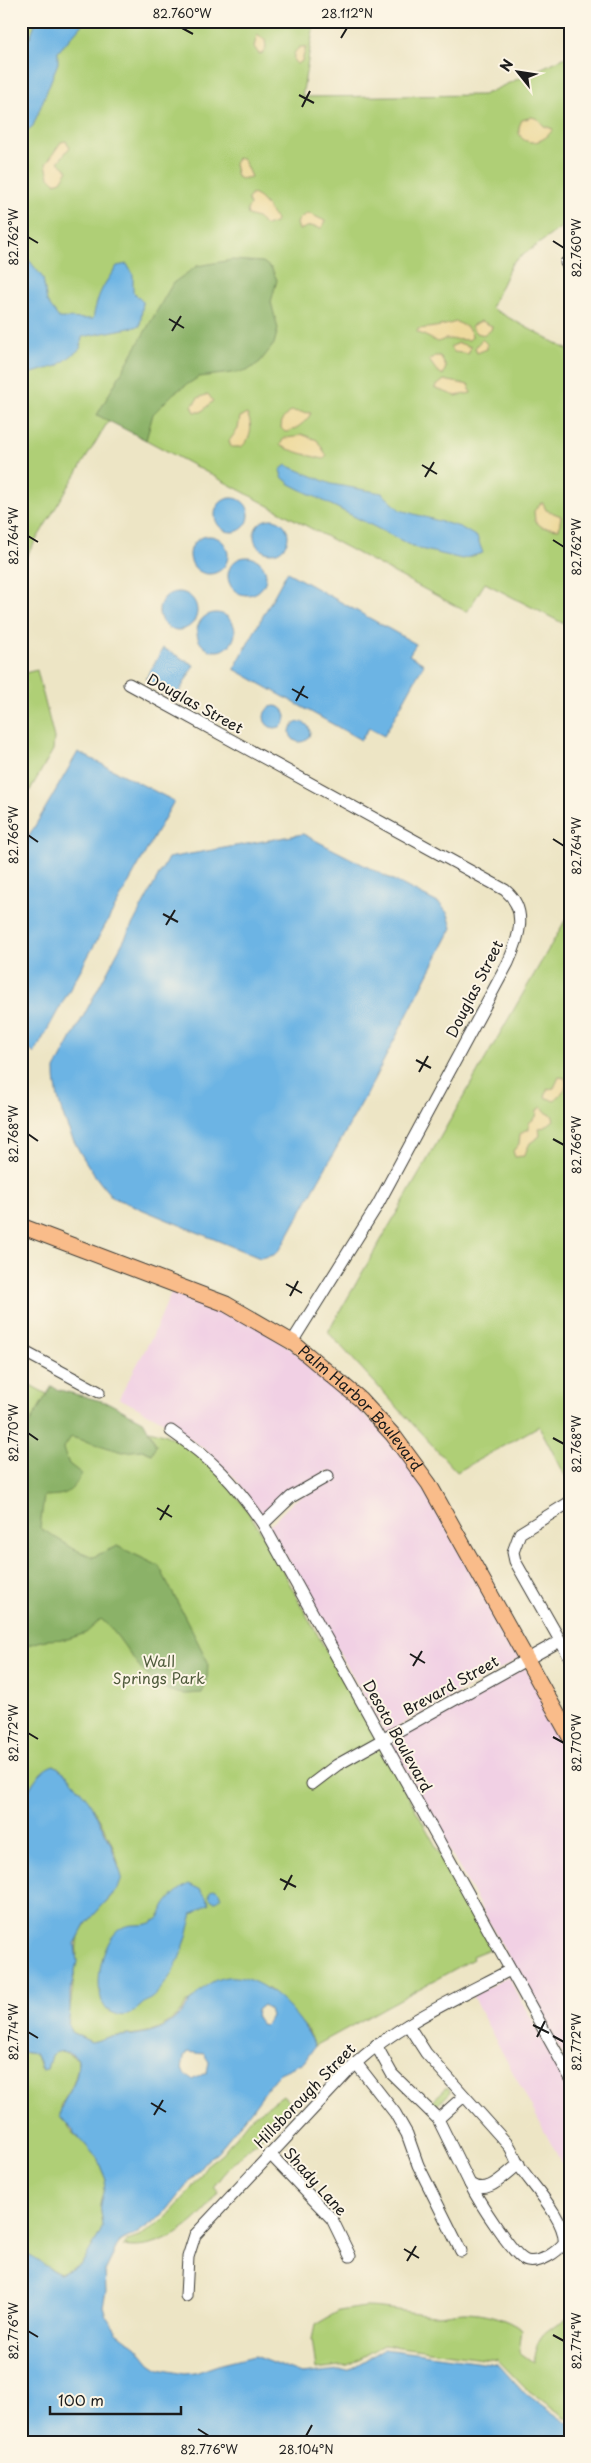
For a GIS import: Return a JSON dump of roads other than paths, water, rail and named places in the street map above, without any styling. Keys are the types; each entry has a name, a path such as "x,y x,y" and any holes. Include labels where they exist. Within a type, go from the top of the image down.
{"main road":[{"name":"Palm Harbor Boulevard","path":"21,1226 226,1304 292,1342 360,1399 413,1460 445,1512 570,1737"}],"street":[{"name":"Douglas Street","path":"129,684 505,890 513,897 518,906 521,925 508,963 377,1206 292,1342"},
{"path":"21,1350 99,1392"},
{"name":"Desoto Boulevard","path":"171,1431 216,1465 241,1493 262,1524 570,2077"},
{"path":"262,1524 290,1497 328,1476"},
{"path":"570,1502 520,1533 513,1552 515,1560 538,1603 570,1658"},
{"name":"Brevard Street","path":"312,1784 336,1766 560,1641"},
{"name":"Hillsborough Street","path":"186,2296 188,2257 194,2235 356,2063 376,2045 408,2025 510,1970"},
{"path":"376,2045 392,2074 438,2119 470,2184 499,2231 521,2258 528,2262 537,2260 560,2248 564,2243 565,2236 540,2190 519,2164 510,2146 426,2053 408,2025"},
{"path":"356,2063 389,2102 407,2134 418,2165 461,2251"},
{"path":"438,2119 464,2096"},
{"name":"Shady Lane","path":"270,2154 332,2219 350,2256"},
{"path":"470,2184 476,2188 487,2188 519,2164"}],"water":[{"path":"36,21 85,21 58,52 58,63 33,126 23,134 21,49 30,37"},
{"path":"29,260 43,278 47,302 59,318 93,319 99,296 108,279 117,266 127,264 133,275 133,292 143,302 140,326 82,337 80,349 58,366 21,376 21,261"},
{"path":"286,465 331,484 382,493 400,510 460,527 477,537 483,553 462,559 416,548 290,484 282,477 280,470"},
{"path":"232,498 239,499 244,503 248,508 248,522 244,527 239,531 232,532 225,531 220,527 216,522 215,515 216,508 220,503 225,499"},
{"path":"271,519 278,520 283,524 287,529 287,543 283,548 278,552 271,553 264,552 259,548 255,543 254,536 255,529 259,524 264,520"},
{"path":"209,536 222,542 228,555 222,568 209,574 196,568 190,555 196,542"},
{"path":"247,557 260,563 266,576 260,589 247,595 234,589 228,576 234,563"},
{"path":"287,572 416,644 409,655 424,664 384,736 369,728 361,740 234,669"},
{"path":"178,592 191,598 197,611 191,624 178,630 165,624 159,611 165,598"},
{"path":"216,613 229,619 235,632 229,645 216,651 203,645 197,632 203,619"},
{"path":"163,648 194,665 177,696 146,679"},
{"path":"275,706 283,709 286,717 283,725 275,728 267,725 264,717 267,709"},
{"path":"300,722 307,725 310,732 307,739 300,742 293,739 290,732 293,725"},
{"path":"78,752 174,801 34,1054 21,1041 21,850"},
{"path":"303,834 440,904 448,914 452,928 366,1095 281,1248 274,1255 260,1258 112,1197 101,1184 72,1138 59,1103 55,1069 168,858"},
{"path":"54,1765 69,1776 89,1801 111,1844 122,1877 118,1888 85,1925 75,1944 77,1962 70,1992 68,2024 71,2032 91,2042 109,2037 154,2031 168,2024 180,2014 206,1986 227,1977 243,1978 273,1993 299,2019 315,2046 304,2062 280,2073 274,2079 250,2112 218,2151 205,2162 164,2214 136,2234 120,2241 105,2271 106,2291 103,2306 106,2316 117,2332 137,2347 150,2363 159,2369 184,2374 195,2373 254,2356 301,2374 350,2369 384,2349 498,2364 522,2391 564,2421 570,2422 570,2442 21,2442 21,2253 31,2256 60,2274 81,2265 103,2226 100,2205 106,2180 97,2158 60,2116 62,2104 75,2080 78,2059 72,2054 58,2052 51,2055 47,2069 42,2070 36,2054 21,2052 21,1805 34,1781","holes":["263,2005 269,2009 271,2016 266,2025 261,2024 256,2017 257,2010","187,2052 204,2054 209,2062 207,2072 192,2080 185,2075 182,2068"]},
{"path":"189,1884 201,1890 210,1903 193,1913 184,1946 170,1976 155,1995 131,2014 123,2016 107,2010 102,2002 99,1980 103,1956 113,1935 129,1925 152,1923 160,1916 172,1897"},
{"path":"213,1889 217,1889 221,1895 217,1901 213,1901 209,1897 209,1893"}],"park label":[{"name":"Wall Springs Park","path":"159,1670"}]}
